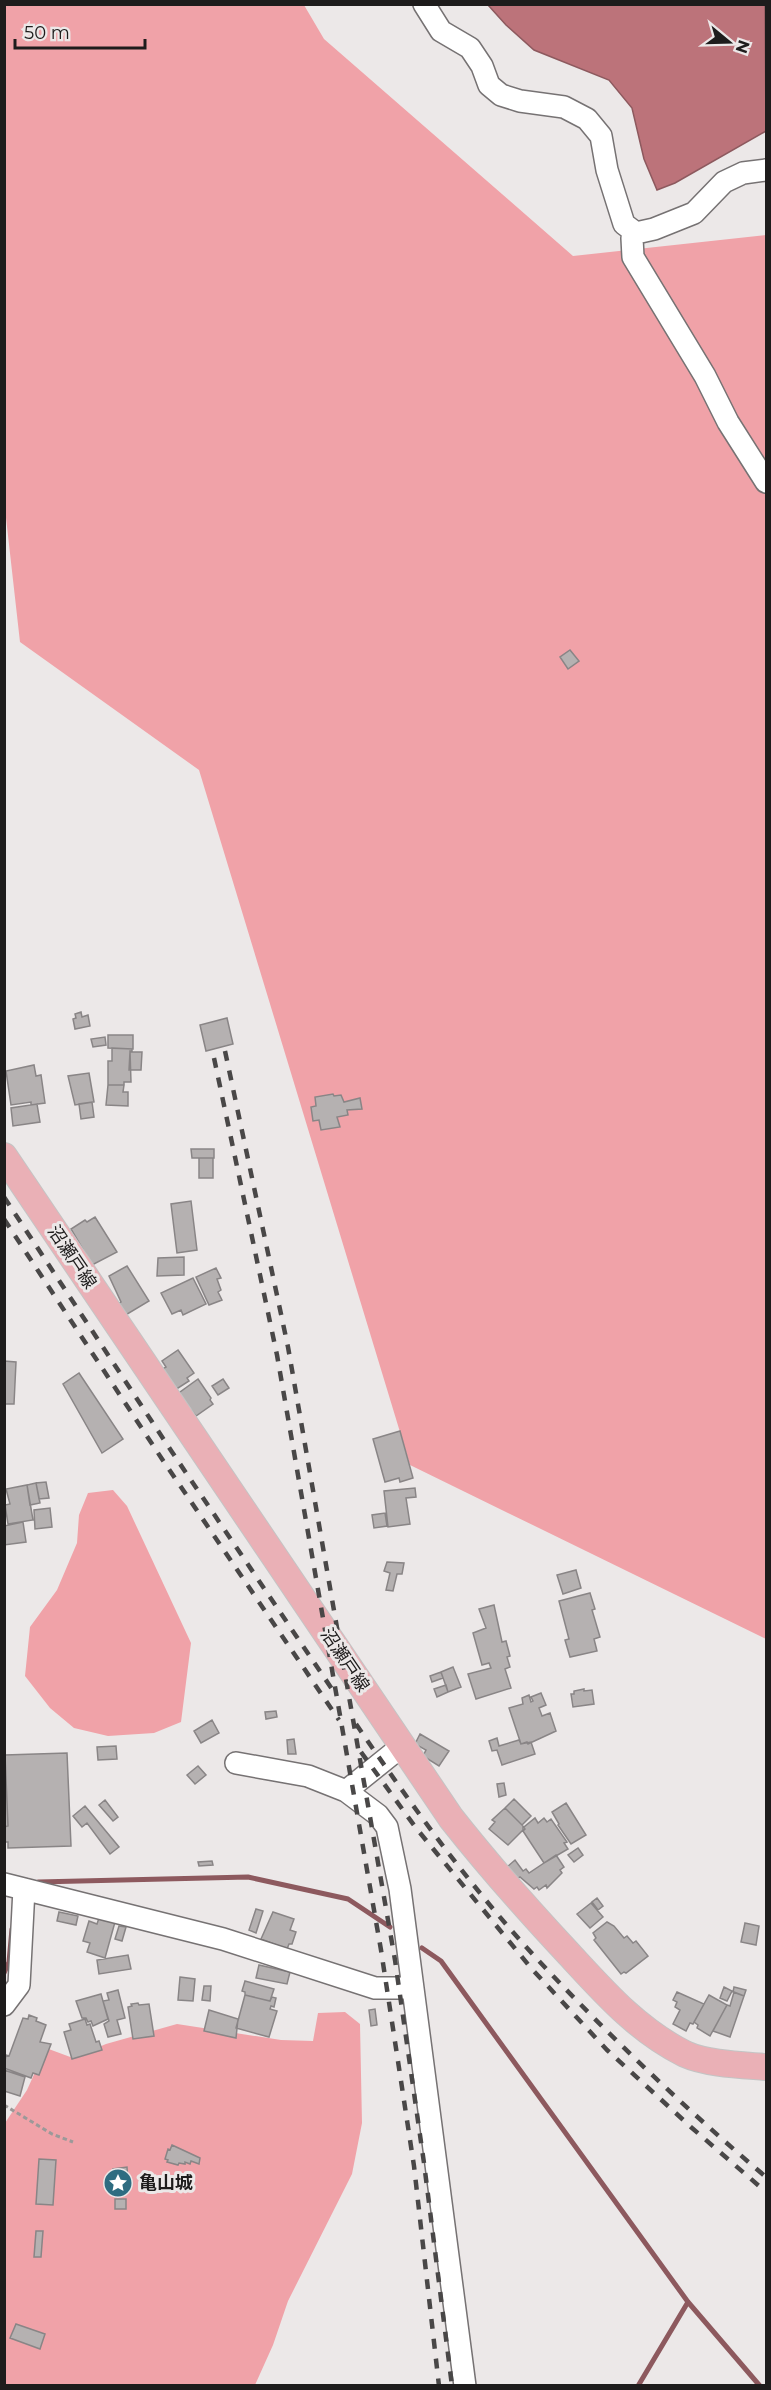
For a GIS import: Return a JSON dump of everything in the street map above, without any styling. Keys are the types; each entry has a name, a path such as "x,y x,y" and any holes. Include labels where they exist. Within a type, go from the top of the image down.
{"main road":[{"name":"沼瀬戸線","path":"4,1156 451,1818 504,1885 621,2010 649,2032 688,2055 728,2064 766,2067"}],"street":[{"path":"424,4 441,31 470,48 482,66 489,85 501,95 519,101 564,107 587,119 601,136 608,170 624,224 636,232 654,229 694,213 724,182 743,173 766,170"},
{"path":"636,232 632,238 633,257 705,376 728,422 766,482"},
{"path":"346,1791 402,1746"},
{"path":"236,1763 308,1776 346,1791 378,1815 387,1827 400,1889 465,2385"},
{"path":"4,2005 19,1985 14,1886 223,1939 375,1988 412,1988"}],"path":[{"path":"4,2105 52,2134 73,2142"}],"shaded area":[{"path":"4,5 304,5 324,39 573,256 766,235 766,1639 410,1465 199,770 20,642 4,500"},
{"path":"488,5 765,5 766,131 675,183 657,190 644,159 632,108 609,80 534,50"},
{"path":"113,1490 127,1506 191,1643 181,1722 154,1733 108,1736 74,1728 50,1708 25,1676 30,1627 57,1590 77,1543 79,1515 88,1493"},
{"path":"345,2012 360,2024 362,2123 352,2174 288,2301 273,2345 255,2385 5,2386 5,2123 27,2090 46,2048 73,2058 106,2044 177,2024 281,2040 313,2041 318,2013"}],"building":[{"path":"570,650 579,661 568,669 560,657"},
{"path":"81,1012 82,1017 88,1015 90,1026 75,1029 73,1019 76,1018 75,1014"},
{"path":"227,1018 233,1044 206,1051 200,1025"},
{"path":"108,1035 133,1035 133,1049 108,1048"},
{"path":"105,1037 106,1045 93,1047 91,1039"},
{"path":"112,1048 132,1049 130,1051 131,1082 124,1082 124,1085 108,1085 108,1061 112,1061"},
{"path":"130,1052 142,1052 141,1070 129,1070"},
{"path":"34,1065 36,1076 41,1075 45,1103 31,1105 31,1102 11,1105 6,1071"},
{"path":"89,1073 94,1102 75,1105 68,1076"},
{"path":"108,1085 124,1085 123,1092 128,1092 128,1106 106,1105"},
{"path":"333,1094 334,1096 341,1095 344,1102 360,1098 362,1109 347,1110 348,1115 337,1117 340,1127 321,1130 319,1120 313,1121 311,1107 316,1106 315,1097"},
{"path":"92,1102 94,1117 81,1119 79,1104"},
{"path":"37,1104 40,1122 13,1126 11,1108"},
{"path":"191,1149 214,1149 214,1158 192,1158"},
{"path":"199,1158 213,1158 213,1178 199,1178"},
{"path":"191,1201 197,1250 177,1253 171,1204"},
{"path":"95,1217 117,1252 92,1265 71,1229"},
{"path":"184,1257 184,1275 157,1276 158,1258"},
{"path":"127,1266 149,1301 124,1316 117,1304 121,1302 109,1276"},
{"path":"216,1268 221,1278 217,1279 221,1290 218,1292 222,1300 209,1305 196,1277"},
{"path":"193,1278 206,1304 183,1315 181,1310 172,1314 161,1293"},
{"path":"178,1350 194,1373 187,1378 189,1381 175,1390 161,1370 166,1367 162,1361"},
{"path":"4,1361 16,1362 14,1404 4,1404"},
{"path":"79,1373 123,1439 102,1453 63,1384"},
{"path":"198,1379 213,1404 196,1416 191,1410 188,1412 176,1395"},
{"path":"223,1379 229,1388 218,1395 212,1386"},
{"path":"400,1431 413,1478 400,1482 399,1478 385,1482 373,1439"},
{"path":"46,1482 49,1498 39,1499 36,1483"},
{"path":"36,1483 40,1503 30,1505 27,1485"},
{"path":"27,1485 33,1520 8,1524 5,1505 10,1504 6,1489"},
{"path":"415,1488 416,1497 406,1498 410,1524 388,1527 384,1491"},
{"path":"50,1508 52,1527 35,1529 34,1510"},
{"path":"385,1513 387,1526 374,1528 372,1515"},
{"path":"23,1522 26,1542 4,1545 4,1526"},
{"path":"387,1562 404,1563 402,1574 397,1574 393,1591 386,1590 390,1573 384,1571"},
{"path":"576,1570 581,1588 563,1594 557,1575"},
{"path":"590,1593 595,1609 592,1610 600,1637 594,1639 597,1651 570,1657 565,1640 569,1639 559,1601"},
{"path":"494,1605 502,1642 506,1641 510,1656 507,1657 510,1667 505,1669 511,1688 476,1699 468,1674 491,1668 489,1663 482,1665 473,1633 486,1628 479,1609"},
{"path":"453,1667 461,1687 448,1692 441,1672"},
{"path":"441,1672 443,1678 432,1682 430,1676"},
{"path":"446,1685 448,1692 437,1697 434,1689"},
{"path":"584,1689 584,1691 592,1690 594,1704 573,1707 571,1694"},
{"path":"541,1693 546,1705 539,1708 542,1716 550,1713 556,1731 528,1744 527,1742 521,1744 509,1708 523,1704 522,1698 529,1695 531,1702 533,1701 531,1697"},
{"path":"276,1711 277,1717 266,1719 265,1712"},
{"path":"212,1720 219,1733 201,1743 194,1731"},
{"path":"420,1734 449,1751 439,1766 423,1756 426,1750 415,1744"},
{"path":"497,1738 499,1746 519,1740 521,1744 531,1742 535,1754 502,1765 497,1750 492,1751 489,1741"},
{"path":"294,1739 296,1754 288,1754 287,1740"},
{"path":"116,1746 117,1759 98,1760 97,1747"},
{"path":"67,1753 71,1846 8,1848 8,1842 4,1842 4,1827 8,1826 5,1755"},
{"path":"4,1755 8,1826 4,1827"},
{"path":"198,1766 206,1775 195,1784 187,1775"},
{"path":"504,1783 506,1795 499,1797 497,1784"},
{"path":"514,1799 531,1816 522,1825 505,1808"},
{"path":"105,1800 118,1817 113,1821 99,1805"},
{"path":"566,1803 586,1835 571,1844 552,1812"},
{"path":"85,1806 119,1847 110,1854 87,1823 82,1827 73,1816"},
{"path":"505,1808 523,1826 523,1830 508,1845 489,1829 495,1822 492,1820"},
{"path":"535,1818 538,1823 544,1818 547,1822 551,1819 567,1842 564,1843 568,1849 544,1863 523,1831 524,1827"},
{"path":"578,1848 583,1855 574,1862 568,1855"},
{"path":"556,1855 564,1867 560,1870 562,1873 547,1888 546,1885 539,1890 537,1887 534,1889 520,1877 517,1879 507,1867 515,1860 523,1871 526,1869 529,1873"},
{"path":"212,1861 213,1865 199,1866 198,1862"},
{"path":"597,1898 603,1906 598,1910 592,1902"},
{"path":"591,1903 603,1917 590,1928 577,1914"},
{"path":"256,1909 263,1911 256,1933 249,1930"},
{"path":"59,1912 78,1916 76,1925 57,1921"},
{"path":"273,1912 294,1919 290,1930 296,1932 292,1944 289,1944 287,1949 261,1939"},
{"path":"99,1918 115,1922 105,1958 87,1952 90,1943 83,1941 89,1921 97,1924"},
{"path":"607,1922 614,1926 624,1938 627,1936 633,1943 636,1941 648,1956 626,1973 621,1974 594,1940 596,1938 593,1933"},
{"path":"745,1923 759,1926 756,1945 741,1942"},
{"path":"119,1926 126,1927 122,1941 115,1939"},
{"path":"128,1955 131,1969 99,1974 97,1960"},
{"path":"259,1965 290,1972 287,1984 256,1978"},
{"path":"180,1977 195,1979 193,2001 178,2000"},
{"path":"245,1981 274,1989 270,2001 245,1995 242,1991"},
{"path":"204,1986 211,1986 210,2001 202,2000"},
{"path":"724,1987 732,1991 727,2001 720,1998"},
{"path":"734,1987 746,1990 744,1996 733,1992"},
{"path":"118,1990 125,2018 117,2020 121,2034 108,2037 104,2024 109,2021 103,2001 109,2000 107,1993"},
{"path":"677,1992 704,2004 693,2024 690,2023 686,2031 673,2024 680,2010 675,2007 677,2002 673,2000"},
{"path":"734,1992 744,1996 730,2037 713,2031 727,2005 730,2006"},
{"path":"101,1994 108,2019 93,2026 91,2021 88,2022 86,2018 82,2018 76,2001"},
{"path":"245,1995 270,2001 272,1997 276,1998 274,2007 271,2006 270,2009 277,2011 269,2037 236,2028"},
{"path":"709,1995 727,2005 710,2036 697,2028 698,2025 694,2022"},
{"path":"138,2003 139,2005 149,2004 154,2036 133,2039 128,2007"},
{"path":"375,2009 377,2025 371,2026 369,2010"},
{"path":"209,2010 238,2019 236,2038 204,2031"},
{"path":"29,2015 46,2025 40,2042 51,2044 39,2075 33,2073 31,2078 4,2068 6,2055 9,2056 23,2018 28,2019"},
{"path":"85,2019 87,2025 90,2024 96,2042 99,2041 102,2050 72,2059 64,2032 71,2030 69,2024"},
{"path":"4,2070 25,2077 20,2096 4,2091"},
{"path":"172,2145 200,2158 199,2164 191,2161 190,2164 185,2162 185,2164 179,2163 178,2165 167,2162 168,2160 165,2159"},
{"path":"39,2159 56,2160 53,2205 36,2204"},
{"path":"127,2167 128,2182 114,2183 113,2169"},
{"path":"115,2199 126,2199 126,2209 115,2209"},
{"path":"36,2231 43,2231 41,2257 34,2257"},
{"path":"16,2324 45,2334 40,2349 10,2338"}],"waterway":[{"path":"38,1882 248,1877 348,1899 390,1927"},
{"path":"4,1973 9,1962 12,1929"},
{"path":"422,1948 441,1961 688,2302 760,2386"},
{"path":"638,2386 688,2302"}],"railway":[{"path":"225,1051 288,1347 395,1960 424,2163 452,2386"},
{"path":"214,1058 277,1355 381,1950 414,2166 439,2386"},
{"path":"4,1197 334,1692"},
{"path":"4,1219 162,1459 339,1720"},
{"path":"356,1724 443,1846 539,1961 649,2072 766,2177"},
{"path":"361,1752 416,1828 531,1968 607,2050 766,2192"}],"place":[{"name":"亀山城","path":"118,2183"}]}
